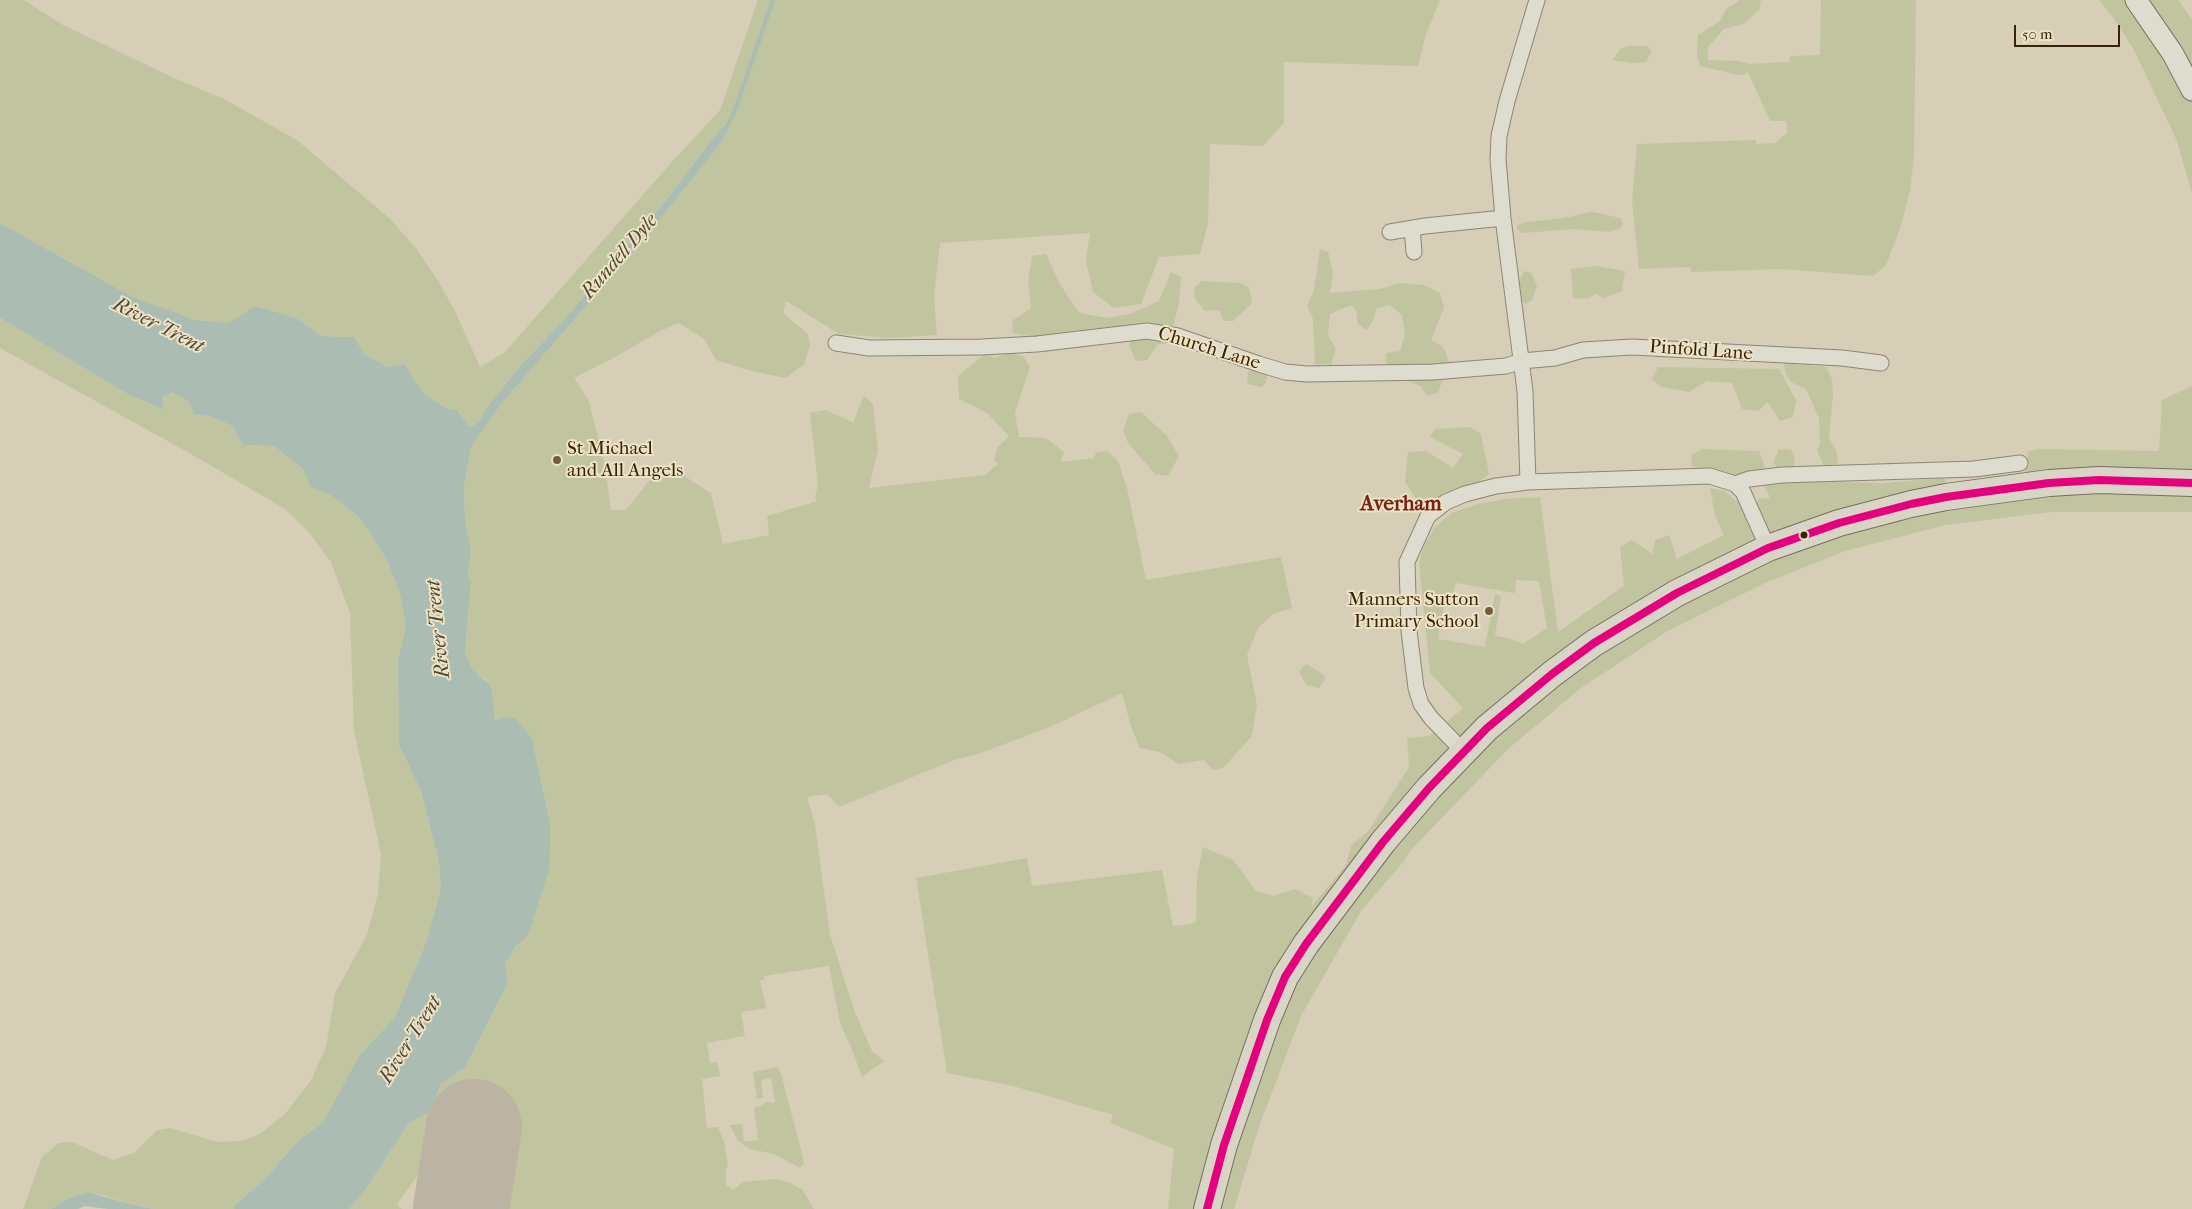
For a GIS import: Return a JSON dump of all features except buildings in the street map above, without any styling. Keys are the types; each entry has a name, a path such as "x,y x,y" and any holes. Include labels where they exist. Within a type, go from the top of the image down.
{"highway":[{"path":"1207,1209 1224,1145 1267,1020 1285,978 1306,944 1340,896 1383,842 1463,751 1518,701 1594,643 1677,593 1768,548 1856,518 1946,497 2049,483 2099,480 2192,483"}],"street":[{"path":"1528,482 1522,361 1503,218 1498,159 1499,136 1537,0"},
{"path":"2136,0 2173,54 2192,90"},
{"path":"1390,232 1503,218"},
{"path":"1412,228 1414,252"},
{"name":"Church Lane","path":"836,342 869,348 982,347 1036,344 1147,331 1178,336 1274,369 1307,374 1433,372 1506,366 1522,361"},
{"name":"Pinfold Lane","path":"1522,361 1555,358 1583,350 1632,347 1842,358 1881,363"},
{"path":"1735,484 1749,479 1782,475 1964,469 2020,463"},
{"path":"1463,751 1431,718 1421,704 1416,688 1409,630 1407,562 1428,516 1446,502 1465,494 1496,486 1528,482 1710,476 1735,484 1743,492 1768,548"}],"green space":[{"path":"0,0 24,0 63,25 172,77 226,100 297,140 389,218 415,247 455,311 480,367 505,352 670,164 720,110 758,0 1440,0 1426,34 1418,66 1284,62 1284,123 1263,146 1210,144 1208,224 1200,254 1159,257 1141,304 1114,308 1093,292 1086,261 1090,233 940,243 934,297 937,335 889,338 839,334 786,301 783,313 808,334 810,346 804,364 786,378 751,371 716,360 704,339 679,323 658,332 574,378 588,399 600,444 599,452 604,461 611,510 626,510 653,476 681,474 711,493 723,544 769,535 767,516 817,501 815,497 818,484 810,413 825,410 853,422 864,396 873,404 878,450 869,488 985,475 998,464 994,460 997,448 1009,436 987,413 959,399 958,376 985,354 995,358 1011,352 1024,357 1030,367 1015,413 1019,437 1046,438 1064,452 1061,462 1093,458 1097,452 1108,451 1118,461 1127,488 1146,580 1281,557 1292,608 1273,614 1258,628 1247,655 1257,705 1252,736 1223,768 1213,770 1204,760 1179,764 1160,752 1140,748 1131,727 1122,693 1050,727 978,754 957,759 839,807 827,794 807,797 815,825 830,935 855,1012 872,1051 884,1061 862,1077 840,1023 829,966 764,976 764,980 760,980 766,1008 741,1012 745,1036 707,1043 710,1063 717,1062 720,1076 702,1079 707,1128 718,1127 724,1142 728,1167 726,1169 726,1185 734,1190 742,1182 775,1179 788,1182 802,1189 814,1209 492,1209 503,1134 465,1110 397,1204 402,1209 349,1209 365,1190 409,1123 430,1112 441,1084 465,1067 508,983 505,964 515,947 528,936 551,827 532,739 526,730 499,721 495,723 493,696 487,681 472,669 465,652 471,584 468,575 471,551 465,519 464,486 471,447 502,403 640,244 718,147 729,130 723,126 666,200 563,321 520,366 485,410 480,421 469,427 457,410 447,409 423,393 405,364 388,367 364,354 353,337 321,336 297,318 255,306 228,323 195,320 131,296 0,223"},
{"path":"1740,0 1761,0 1759,10 1744,24 1724,29 1708,47 1708,60 1739,61 1749,64 1789,62 1790,56 1820,55 1821,0 1916,0 1914,156 1910,191 1900,229 1886,265 1873,276 1782,269 1691,272 1691,267 1639,269 1632,201 1637,144 1756,140 1756,144 1775,143 1787,133 1786,121 1770,121 1748,72 1744,75 1734,74 1700,66 1697,56 1698,35 1720,21 1726,9"},
{"path":"2099,0 2178,0 2192,20 2192,193 2177,141 2135,52 2118,24"},
{"path":"1629,46 1648,46 1652,51 1646,62 1631,63 1613,60 1620,49"},
{"path":"1592,212 1621,218 1623,224 1620,228 1609,232 1575,229 1523,233 1517,229 1517,225 1527,222 1564,218"},
{"path":"1320,249 1328,252 1333,272 1330,293 1380,289 1400,283 1424,285 1440,293 1444,307 1431,340 1443,347 1449,361 1438,393 1427,396 1420,386 1401,378 1385,361 1387,353 1400,351 1405,334 1402,315 1390,305 1377,308 1372,323 1366,330 1358,324 1356,310 1351,305 1330,314 1328,336 1336,349 1331,365 1315,364 1313,319 1307,306 1314,290"},
{"path":"1046,254 1060,284 1079,313 1107,318 1130,314 1159,301 1171,272 1181,277 1179,304 1169,342 1157,345 1147,360 1136,361 1129,346 1132,336 1119,326 1038,337 1013,333 1012,321 1031,308 1028,281 1032,256"},
{"path":"1596,266 1625,271 1622,291 1604,298 1596,294 1587,299 1573,298 1571,269"},
{"path":"1524,271 1531,273 1537,286 1532,300 1526,304 1522,301 1519,281"},
{"path":"1202,281 1240,283 1249,287 1252,303 1233,321 1224,321 1219,310 1205,311 1195,299 1194,288"},
{"path":"0,318 129,395 163,410 162,397 171,391 188,401 195,415 210,416 232,426 243,445 274,446 304,470 310,487 330,495 360,518 387,560 400,594 406,626 398,661 399,745 421,791 439,863 441,888 427,940 395,1017 359,1056 323,1122 297,1142 264,1180 236,1204 234,1209 153,1209 89,1192 67,1199 51,1209 23,1209 42,1157 59,1143 72,1142 113,1160 134,1153 157,1130 170,1128 217,1142 241,1141 260,1134 285,1114 311,1080 326,1047 335,993 367,935 378,893 381,854 354,731 350,613 331,562 310,534 285,509 198,458 0,348"},
{"path":"1784,363 1826,367 1832,379 1833,394 1829,438 1837,452 1838,464 1824,466 1817,451 1820,443 1819,418 1806,389 1791,382 1785,372"},
{"path":"1658,367 1779,369 1796,400 1793,417 1780,421 1768,402 1758,411 1742,409 1732,383 1707,381 1689,392 1661,387 1652,379"},
{"path":"1257,369 1267,373 1266,383 1261,387 1247,384 1248,372"},
{"path":"2192,386 2192,512 2052,512 1946,525 1845,551 1763,584 1666,632 1581,688 1507,750 1411,850 1404,861 1361,911 1301,1016 1260,1124 1234,1209 1168,1209 1174,1149 1110,1123 1113,1115 1013,1086 947,1073 916,878 1027,858 1032,886 1162,870 1173,926 1196,923 1197,877 1203,847 1233,860 1256,891 1273,896 1295,889 1313,898 1311,907 1346,865 1351,846 1369,830 1409,767 1407,738 1430,736 1463,708 1430,673 1419,562 1425,544 1435,527 1452,513 1478,504 1504,499 1540,497 1558,632 1624,586 1620,547 1632,540 1652,554 1655,540 1669,535 1677,559 1724,535 1715,516 1710,488 1725,491 1741,505 1747,520 1759,498 1771,499 1764,486 1788,481 1883,483 1944,478 1947,483 2022,474 2029,466 2027,452 2039,449 2159,451 2162,400","holes":["1516,580 1539,581 1547,628 1523,644 1512,639 1495,636 1501,596 1495,594 1485,647 1438,639 1446,592 1453,593 1456,583 1515,593"]},
{"path":"1141,412 1167,436 1179,456 1168,476 1155,474 1128,443 1123,430 1129,414"},
{"path":"1470,427 1481,434 1489,474 1479,482 1435,502 1417,500 1405,482 1408,452 1426,451 1453,468 1463,454 1430,437 1435,429"},
{"path":"1702,449 1759,451 1765,467 1761,474 1736,479 1692,466 1691,455"},
{"path":"1779,449 1791,450 1795,459 1793,468 1779,470 1773,462"},
{"path":"1306,664 1326,678 1319,688 1306,685 1299,671"},
{"path":"778,1067 801,1150 804,1164 800,1168 774,1154 750,1149 738,1141 730,1125 742,1124 744,1142 758,1140 754,1107 762,1106 766,1102 775,1103 771,1078 761,1080 763,1098 757,1099 753,1072"}],"water":[{"name":"River Trent","path":"723,126 729,130 718,147 640,244 502,403 471,447 464,486 465,519 471,551 468,575 471,583 465,652 472,669 490,685 495,722 503,717 514,718 532,739 551,827 549,870 528,936 515,947 505,964 508,983 465,1067 441,1084 430,1112 409,1123 365,1190 349,1209 234,1209 235,1205 264,1180 297,1142 323,1122 359,1056 395,1017 427,940 441,888 439,863 421,791 399,745 398,661 406,626 400,594 387,560 360,518 330,495 310,487 304,470 274,446 243,445 232,426 210,416 195,415 188,401 172,392 162,397 164,410 129,395 0,318 0,223 131,296 195,320 228,323 255,306 297,318 321,336 354,337 364,354 388,367 405,364 423,393 447,409 457,410 470,427 480,421 485,410 520,366 563,321 666,200"},
{"path":"89,1192 153,1209 108,1209 85,1206 78,1209 51,1209 67,1199"}],"waterway":[{"name":"Rundell Dyle","path":"724,132 734,113 773,0"}],"runway":[{"path":"461,1209 474,1127"}],"transit line":[{"path":"1207,1209 1224,1145 1267,1020 1285,977 1306,944 1383,842 1429,788 1487,728 1552,674 1594,643 1677,593 1768,548 1839,523 1946,497 2049,483 2099,480 2192,483"}],"place":[{"name":"St Michael and All Angels","path":"557,460"},
{"name":"Manners Sutton Primary School","path":"1489,611"}],"district":[{"name":"Averham","path":"1401,505"}]}
